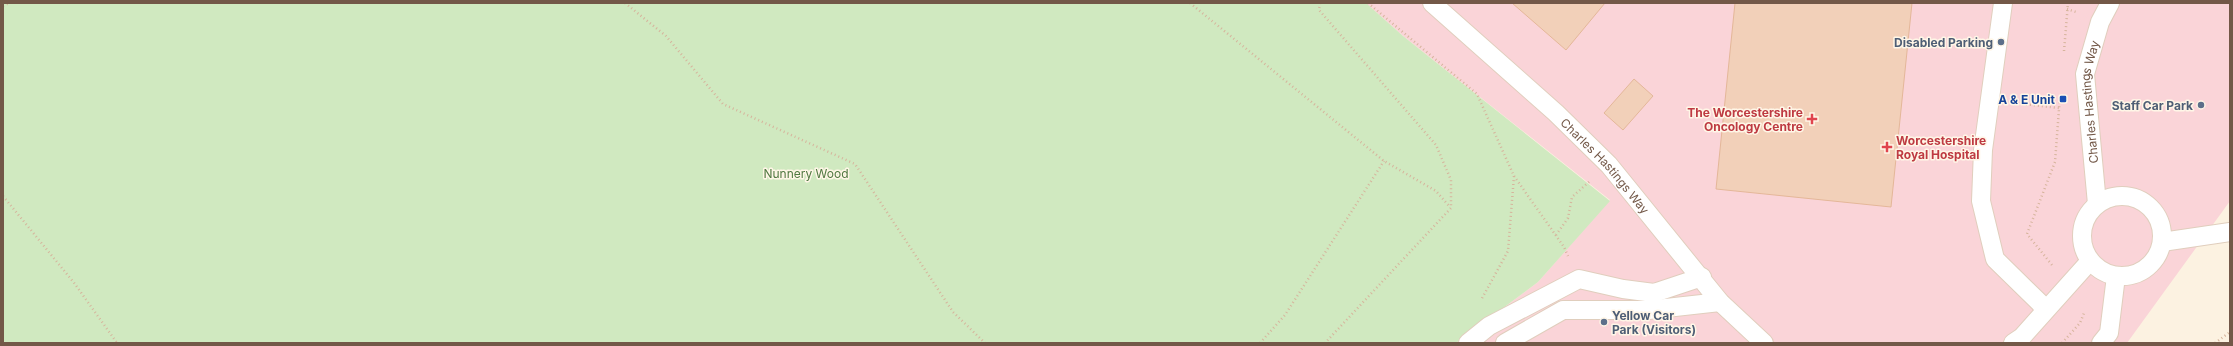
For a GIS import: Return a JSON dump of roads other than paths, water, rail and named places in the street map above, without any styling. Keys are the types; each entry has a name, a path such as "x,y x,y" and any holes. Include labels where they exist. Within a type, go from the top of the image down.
{"lane":[{"name":"Charles Hastings Way","path":"1432,3 1556,113 1609,165 1702,277 1720,302 1764,343"},
{"path":"2002,3 1983,150 1981,201 1995,259 2046,309"},
{"name":"Charles Hastings Way","path":"2097,204 2085,74 2100,22 2110,3"},
{"path":"2127,196 2142,201 2154,212 2158,221 2162,242 2156,257 2146,268 2132,275 2116,276 2102,271 2090,261 2083,247 2082,231 2087,216 2097,204 2111,197 2127,196"},
{"path":"2162,242 2230,232"},
{"path":"2013,343 2022,336 2090,261"},
{"path":"2101,343 2109,333 2116,276"},
{"path":"1468,343 1494,323 1579,279 1623,289 1654,293 1702,277"},
{"path":"1505,343 1563,310 1648,310 1720,302"}],"place":[{"name":"Disabled Parking","path":"2001,42"},
{"name":"A & E Unit","path":"2063,99"},
{"name":"Staff Car Park","path":"2201,105"},
{"name":"The Worcestershire Oncology Centre","path":"1812,119"},
{"name":"Worcestershire Royal Hospital","path":"1887,147"},
{"name":"Yellow Car Park (Visitors)","path":"1604,322"}],"park label":[{"name":"Nunnery Wood","path":"806,173"}]}
